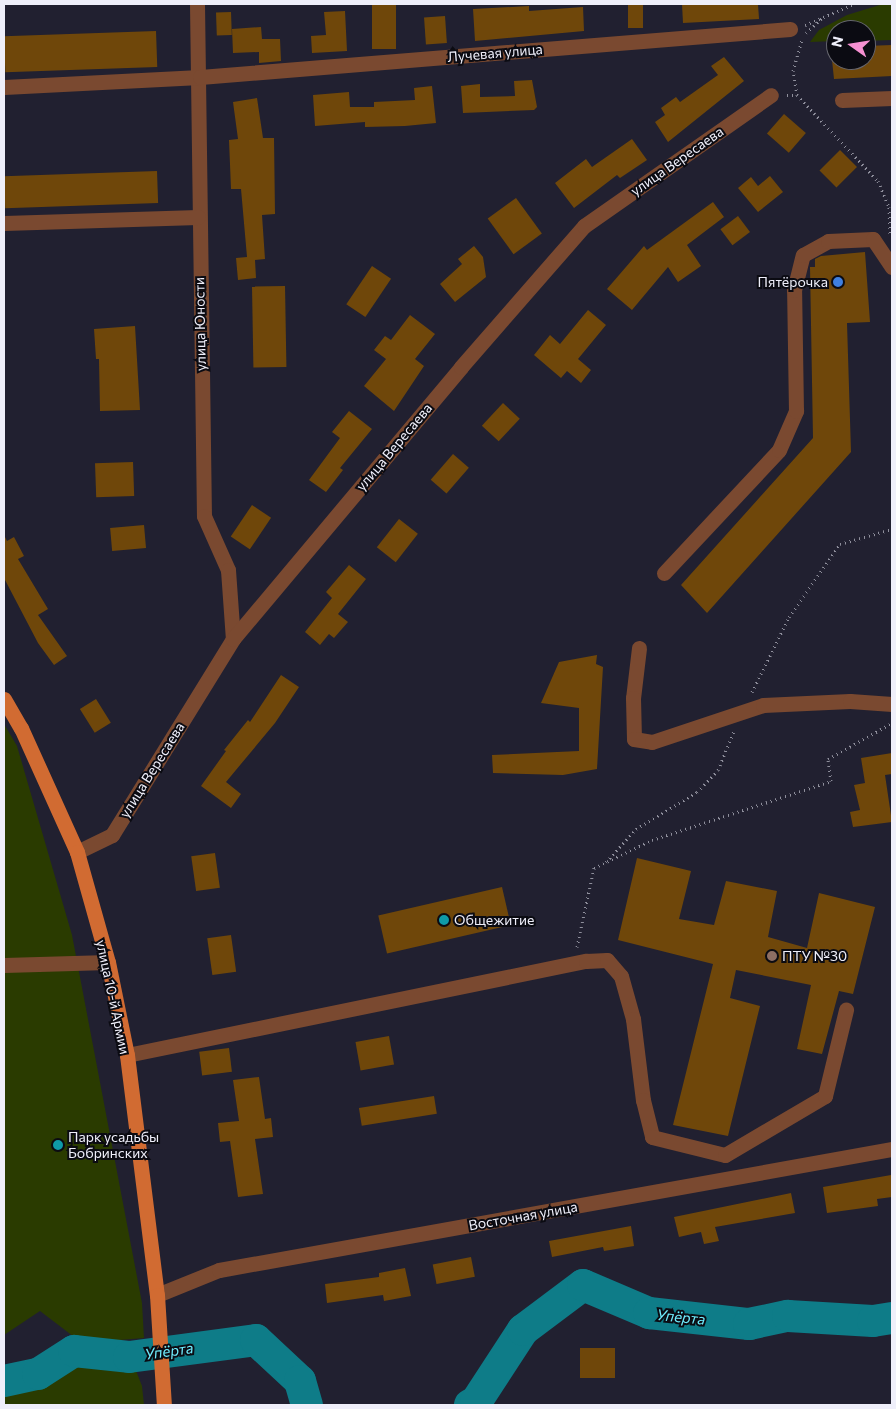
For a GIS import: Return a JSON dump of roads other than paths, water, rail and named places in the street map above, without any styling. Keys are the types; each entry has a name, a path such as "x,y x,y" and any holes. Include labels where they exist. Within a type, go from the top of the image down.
{"main road":[{"name":"улица 10-й Армии","path":"4,699 21,728 77,852 108,962 126,1055 157,1296 164,1405"}],"street":[{"name":"улица Юности","path":"197,4 200,77 198,217 204,516 228,570 234,639"},
{"name":"Лучевая улица","path":"4,87 200,77 790,29"},
{"name":"улица Вересаева","path":"77,852 112,835 234,639 461,367 584,226 771,95"},
{"path":"842,100 892,98"},
{"path":"4,223 198,217"},
{"path":"664,573 779,450 796,411 794,290 802,255 828,241 873,239 892,265"},
{"path":"639,648 633,698 634,739 652,742 763,705 850,701 892,704"},
{"path":"126,1055 579,962 607,960 621,976 633,1019 643,1100 652,1137 724,1155 825,1096 846,1010"},
{"path":"4,965 108,962"},
{"name":"Восточная улица","path":"157,1296 219,1270 892,1149"}],"waterway":[{"name":"Упёрта","path":"470,1405 476,1402 523,1330 583,1285 649,1313 749,1324 788,1316 873,1321 892,1318"},
{"name":"Упёрта","path":"4,1381 38,1374 74,1351 129,1357 256,1340 300,1381 307,1405"}],"place":[{"name":"Пятёрочка","path":"838,282"},
{"name":"Общежитие","path":"444,920"},
{"name":"ПТУ №30","path":"772,956"},
{"name":"Парк усадьбы Бобринских","path":"58,1145"}]}
